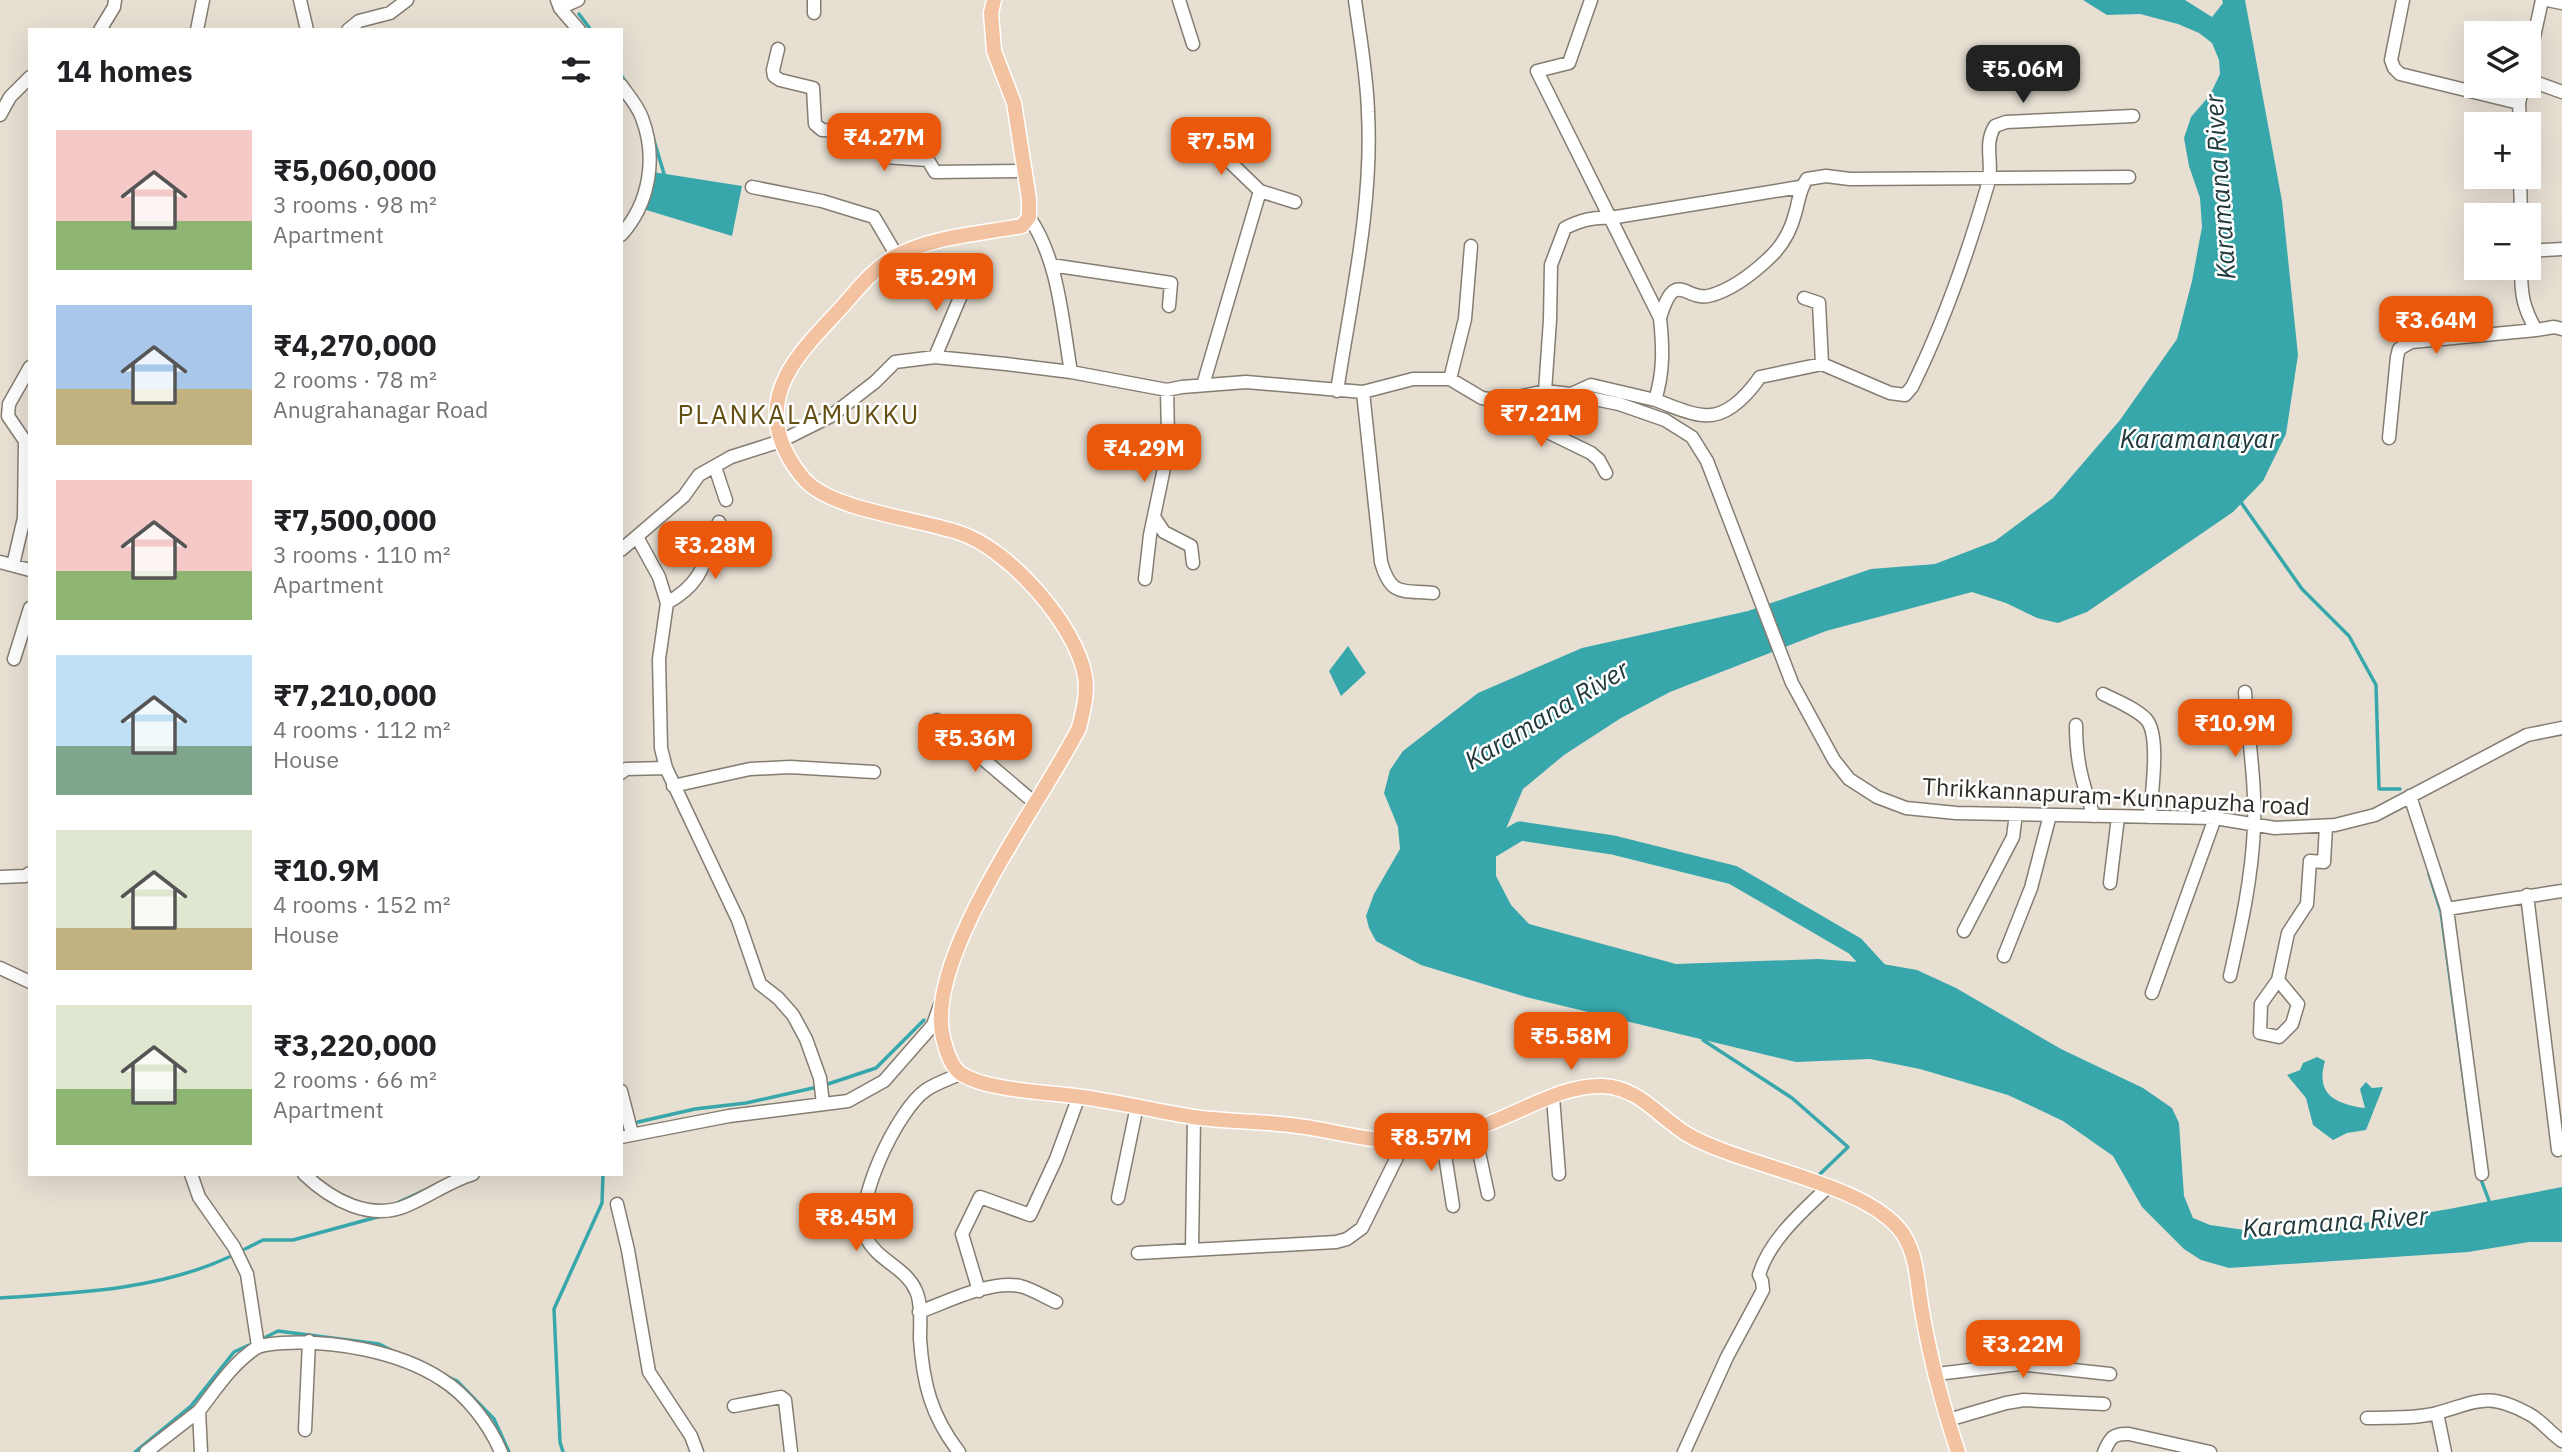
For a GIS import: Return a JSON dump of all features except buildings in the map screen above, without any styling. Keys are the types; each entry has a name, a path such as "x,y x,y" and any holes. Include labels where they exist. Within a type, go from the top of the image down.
{"main road":[{"path":"995,0 991,13 993,51 1014,103 1029,217 1023,226 945,239 897,256 860,287 802,350 787,374 776,403 775,423 789,458 809,484 848,504 963,534 981,543 1025,579 1066,632 1078,653 1085,677 1086,699 1079,729 968,921 953,957 942,1000 942,1031 949,1057 960,1074 993,1084 1194,1117 1292,1125 1405,1141 1474,1129 1553,1097 1588,1087 1617,1087 1636,1094 1686,1133 1720,1149 1828,1187 1881,1211 1902,1232 1915,1261 1922,1312 1958,1452"}],"street":[{"path":"101,28 114,6 114,0"},
{"path":"197,28 203,0"},
{"path":"300,0 307,28"},
{"path":"351,28 359,22 390,13 407,0"},
{"path":"577,28 558,4 578,0"},
{"path":"1179,0 1193,44"},
{"path":"1337,391 1363,222 1367,170 1368,114 1355,0"},
{"path":"1591,0 1569,63 1537,71 1660,318"},
{"path":"2403,0 2391,60 2400,74 2519,103"},
{"path":"2539,21 2544,0 2562,3"},
{"path":"778,48 774,76 813,88 815,124 822,130 877,132 883,138 885,157 928,160 935,172 1025,171"},
{"path":"0,115 10,97 28,79"},
{"path":"2541,84 2562,92"},
{"path":"623,88 641,116 649,149 649,176 644,199 623,233"},
{"path":"2519,112 2520,98"},
{"path":"623,548 684,496 699,475 731,457 781,441 831,416 875,382 895,362 935,357 1070,372 1167,390 1246,382 1363,392 1413,379 1450,379 1482,398 1500,401 1545,391 1570,394 1591,385 1655,400 1704,416 1721,413 1748,394 1760,377 1822,364 1890,393 1905,395 1912,387 1950,303 1990,180 1988,142 1995,126 2006,122 2133,116"},
{"path":"1206,139 1260,191 1295,202"},
{"path":"1655,400 1661,380 1660,318 1665,302 1674,291 1681,289 1704,297 1713,295 1741,280 1765,262 1781,246 1790,230 1800,187 1807,178 1990,180 2129,177"},
{"path":"752,187 822,201 874,217 897,256"},
{"path":"1545,391 1551,265 1565,228 1596,217 1610,218 1800,187"},
{"path":"1203,385 1260,191"},
{"path":"1029,217 1043,237 1051,265 1070,372"},
{"path":"1450,379 1465,319 1471,246"},
{"path":"2541,250 2562,249"},
{"path":"1051,265 1171,283 1169,306"},
{"path":"2522,280 2524,309 2536,330"},
{"path":"935,357 967,281"},
{"path":"1804,298 1819,303 1822,364"},
{"path":"2389,438 2397,357 2404,344 2420,340 2505,335 2554,327 2562,329"},
{"path":"13,565 24,518 25,441 8,416 9,404 28,371"},
{"path":"1145,579 1168,437 1167,390"},
{"path":"1363,392 1381,562 1386,581 1396,590 1433,593"},
{"name":"Thrikkannapuram-Kunnapuzha road","path":"1570,394 1619,404 1665,420 1692,437 1707,461 1791,683 1834,761 1849,779 1877,797 1906,808 1956,813 2215,818 2275,828 2326,826 2358,821 2375,815 2527,735 2562,728"},
{"path":"1500,401 1523,420 1591,453 1599,460 1606,473"},
{"path":"715,467 726,500"},
{"path":"1154,517 1164,532 1191,546 1193,563"},
{"path":"667,603 685,593 705,566 719,522"},
{"path":"637,537 659,577 667,603 659,659 661,748 666,768 738,920 760,984 778,998 793,1015 806,1039 820,1078 824,1104"},
{"path":"0,562 28,569"},
{"path":"14,659 28,614"},
{"path":"2230,976 2252,864 2254,776 2245,692"},
{"path":"2103,694 2136,712 2147,720 2151,728 2153,763 2150,817"},
{"path":"936,720 1036,804"},
{"path":"2076,725 2076,757 2082,786 2094,816"},
{"path":"673,786 750,769 790,767 874,772"},
{"path":"623,771 626,769 666,768"},
{"path":"2410,796 2447,909 2482,1174"},
{"path":"1964,931 2013,837 2016,814"},
{"path":"2004,956 2031,888 2050,815"},
{"path":"2110,883 2118,817"},
{"path":"2152,993 2215,818"},
{"path":"2278,980 2288,933 2306,904 2310,861 2324,862 2326,826"},
{"path":"0,877 28,874"},
{"path":"2447,909 2562,891"},
{"path":"2527,895 2558,1150"},
{"path":"0,968 28,981"},
{"path":"623,1106 627,1135 729,1116 848,1101 884,1081 933,1025 942,1000"},
{"path":"959,1452 941,1429 922,1373 917,1292 904,1273 876,1253 865,1235 864,1212 875,1169 901,1119 925,1090 960,1074"},
{"path":"979,1291 962,1234 980,1197 1030,1215 1056,1159 1079,1096"},
{"path":"1553,1097 1559,1174"},
{"path":"1118,1198 1137,1106"},
{"path":"1192,1250 1194,1117"},
{"path":"1474,1129 1488,1194"},
{"path":"1443,1136 1453,1206"},
{"path":"1138,1253 1336,1242 1348,1239 1362,1228 1405,1141"},
{"path":"192,1176 199,1196 234,1247 247,1274 258,1346"},
{"path":"306,1176 320,1190 351,1207 386,1211 407,1206 446,1184 468,1176"},
{"path":"1684,1452 1727,1357 1763,1290 1759,1275 1761,1266 1792,1222 1828,1187"},
{"path":"617,1204 628,1250 649,1372 687,1428 697,1452"},
{"path":"919,1312 979,1291 1002,1286 1020,1286 1056,1302"},
{"path":"306,1430 309,1341"},
{"path":"146,1452 199,1411 230,1371 258,1346 309,1341 378,1353 441,1379 464,1398 492,1433 501,1452"},
{"path":"1937,1374 2019,1364 2110,1374"},
{"path":"734,1406 781,1397 785,1400 791,1452"},
{"path":"1948,1420 2024,1400 2104,1404"},
{"path":"2367,1418 2437,1413 2474,1401 2497,1402 2531,1415 2562,1441"},
{"path":"199,1411 201,1452"},
{"path":"2437,1413 2445,1452"},
{"path":"2105,1452 2109,1438 2117,1433 2210,1452"}],"water":[{"name":"Karamanayar","path":"2083,0 2185,0 2212,17 2223,3 2222,0 2245,0 2282,201 2298,355 2286,434 2263,481 2233,512 2087,612 2058,623 2037,618 2006,603 1972,592 1826,631 1670,692 1621,718 1564,755 1523,789 1496,852 1496,876 1511,905 1529,924 1676,964 1819,959 1883,964 1917,970 1956,988 2061,1049 2143,1088 2172,1108 2179,1123 2184,1196 2193,1218 2210,1225 2286,1236 2562,1187 2562,1242 2529,1242 2468,1252 2229,1268 2201,1260 2184,1249 2142,1207 2113,1156 2063,1121 2008,1095 1920,1069 1870,1059 1796,1062 1526,997 1421,965 1376,941 1369,928 1366,916 1374,894 1400,849 1398,827 1384,793 1390,770 1403,751 1478,693 1582,648 1748,611 1871,569 1935,564 1995,541 2053,498 2120,420 2177,339 2202,227 2200,198 2189,166 2184,138 2191,117 2210,95 2220,74 2219,60 2212,43 2199,33 2178,24 2140,14 2107,15"},
{"path":"653,172 742,186 732,236 643,209"},
{"path":"1348,646 1366,673 1341,696 1329,671"},
{"path":"2317,1057 2325,1061 2323,1082 2326,1090 2330,1096 2345,1104 2365,1108 2360,1089 2366,1082 2372,1088 2383,1087 2366,1130 2347,1133 2333,1140 2313,1125 2306,1098 2287,1075 2300,1070 2303,1063"}],"waterway":[{"path":"579,14 590,28"},
{"path":"623,78 627,84"},
{"path":"652,134 665,177"},
{"path":"2240,501 2302,589 2349,636 2376,685 2379,789 2400,789"},
{"path":"1480,855 1520,831 1613,845 1733,875 1855,946 1889,983"},
{"path":"2429,874 2441,912 2475,1163"},
{"path":"638,1122 822,1086 876,1068 924,1020"},
{"path":"1703,1040 1792,1098 1848,1147 1820,1174"},
{"path":"563,1452 560,1442 554,1309 602,1203 603,1176"},
{"path":"2480,1177 2491,1206"},
{"path":"399,1202 423,1191"},
{"path":"245,1249 263,1240 293,1240 381,1216"},
{"path":"0,1298 87,1292 145,1283 174,1277 229,1257"},
{"path":"266,1337 278,1331 379,1344 393,1351"},
{"path":"135,1452 191,1406 234,1352 249,1345"},
{"path":"448,1377 457,1381 494,1419 509,1452"}],"district":[{"name":"PLANKALAMUKKU","path":"799,414"}],"water label":[{"name":"Karamana River","path":"2219,187"},
{"name":"Karamana River","path":"1546,714"},
{"name":"Karamana River","path":"2335,1221"}]}
